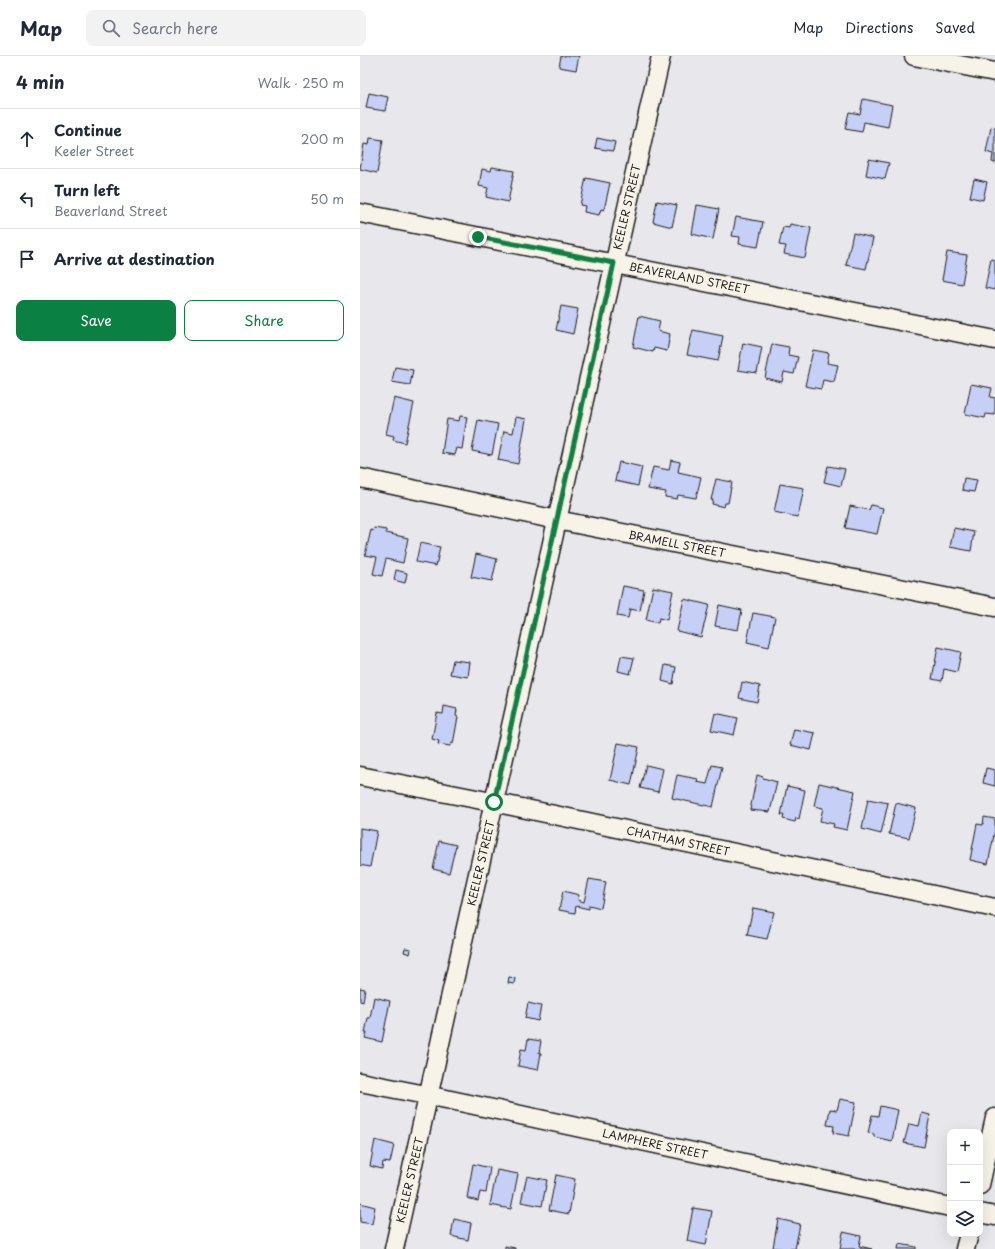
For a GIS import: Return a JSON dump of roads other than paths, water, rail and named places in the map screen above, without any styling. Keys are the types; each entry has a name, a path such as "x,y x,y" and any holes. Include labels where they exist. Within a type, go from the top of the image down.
{"street":[{"name":"KEELER STREET","path":"394,1249 661,56"},
{"path":"914,56 995,72"},
{"name":"BEAVERLAND STREET","path":"360,213 995,340"},
{"name":"BRAMELL STREET","path":"360,478 557,520 995,607"},
{"name":"CHATHAM STREET","path":"360,776 494,802 995,908"},
{"name":"LAMPHERE STREET","path":"360,1082 429,1095 947,1206"},
{"path":"983,1171 995,1118"},
{"path":"983,1214 995,1216"},
{"path":"965,1249 968,1237"}]}
